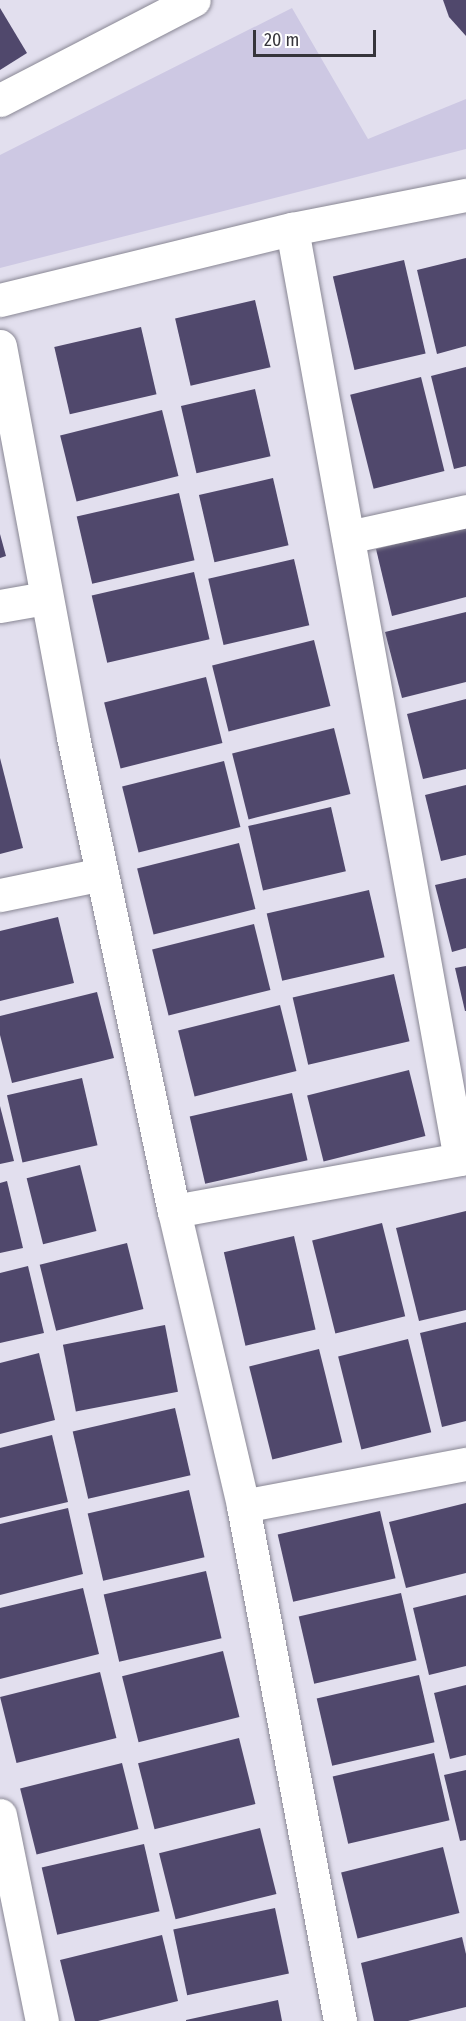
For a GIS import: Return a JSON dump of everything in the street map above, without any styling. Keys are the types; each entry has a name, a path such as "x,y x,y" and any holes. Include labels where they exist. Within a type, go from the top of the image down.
{"street":[{"path":"0,100 194,0"},
{"path":"0,300 292,229 466,195"},
{"path":"174,1211 463,1159 292,229"},
{"path":"0,346 45,598 102,874 174,1211 243,1506 340,2021"},
{"path":"348,537 466,511"},
{"path":"0,606 45,598"},
{"path":"0,895 102,874"},
{"path":"243,1506 466,1464"},
{"path":"0,1815 42,2021"}],"shaded area":[{"path":"292,8 368,139 466,99 466,149 0,268 0,155"}],"building":[{"path":"443,0 466,0 466,36 449,17"},
{"path":"0,8 27,53 0,70"},
{"path":"466,258 466,346 437,354 417,270"},
{"path":"404,260 426,354 354,370 333,276"},
{"path":"255,300 271,367 191,386 175,318"},
{"path":"141,327 157,394 70,414 54,347"},
{"path":"466,367 466,466 454,469 431,376"},
{"path":"421,377 444,471 374,489 350,395"},
{"path":"255,389 271,456 196,473 181,406"},
{"path":"162,410 178,476 77,501 60,435"},
{"path":"273,478 289,545 214,562 199,495"},
{"path":"179,493 195,560 92,584 77,517"},
{"path":"466,527 466,597 392,616 376,549"},
{"path":"0,534 6,556 0,558"},
{"path":"294,559 309,625 224,645 208,579"},
{"path":"194,572 210,639 107,663 92,596"},
{"path":"466,612 466,682 402,698 385,632"},
{"path":"314,640 330,706 229,731 212,665"},
{"path":"206,677 222,743 121,768 104,702"},
{"path":"466,699 466,769 423,779 407,714"},
{"path":"334,728 350,794 249,819 232,753"},
{"path":"0,758 23,848 0,854"},
{"path":"224,761 240,827 139,852 122,786"},
{"path":"466,785 466,855 441,861 425,795"},
{"path":"331,807 346,871 263,890 248,826"},
{"path":"239,843 255,909 154,934 137,868"},
{"path":"466,878 466,948 452,952 435,885"},
{"path":"369,890 385,957 282,981 267,914"},
{"path":"58,917 74,983 0,1001 0,931"},
{"path":"254,924 270,990 169,1015 152,949"},
{"path":"466,966 466,1011 465,1011 455,968"},
{"path":"394,974 410,1041 308,1065 293,997"},
{"path":"97,992 114,1058 12,1083 0,1035 0,1016"},
{"path":"280,1005 296,1071 195,1096 178,1030"},
{"path":"409,1070 425,1136 324,1161 307,1095"},
{"path":"82,1078 98,1145 22,1163 7,1095"},
{"path":"292,1093 308,1160 205,1184 190,1117"},
{"path":"0,1106 14,1161 0,1164"},
{"path":"80,1165 96,1231 43,1244 27,1178"},
{"path":"7,1181 23,1248 0,1253 0,1183"},
{"path":"466,1211 466,1310 419,1321 396,1228"},
{"path":"382,1223 405,1316 335,1334 312,1240"},
{"path":"294,1236 316,1330 245,1346 224,1252"},
{"path":"127,1243 143,1309 56,1331 40,1265"},
{"path":"28,1266 44,1333 0,1343 0,1273"},
{"path":"466,1322 466,1421 442,1427 420,1333"},
{"path":"165,1325 178,1392 76,1412 63,1345"},
{"path":"408,1339 431,1432 361,1450 338,1356"},
{"path":"319,1349 342,1442 272,1460 249,1366"},
{"path":"39,1353 55,1420 0,1434 0,1363"},
{"path":"175,1408 191,1475 88,1499 73,1432"},
{"path":"52,1435 68,1502 0,1518 0,1448"},
{"path":"189,1490 205,1557 103,1581 88,1513"},
{"path":"466,1503 466,1573 406,1588 389,1522"},
{"path":"68,1508 83,1574 0,1595 0,1524"},
{"path":"380,1511 396,1578 293,1602 278,1535"},
{"path":"206,1571 222,1638 119,1662 104,1595"},
{"path":"83,1588 99,1654 0,1679 0,1608"},
{"path":"401,1593 417,1660 314,1684 299,1617"},
{"path":"466,1595 466,1666 429,1675 413,1608"},
{"path":"223,1651 239,1717 139,1742 122,1676"},
{"path":"100,1672 116,1738 17,1763 0,1697"},
{"path":"419,1675 435,1742 332,1766 317,1699"},
{"path":"466,1685 466,1755 450,1759 434,1693"},
{"path":"239,1738 255,1804 155,1829 138,1763"},
{"path":"434,1753 450,1820 348,1844 333,1776"},
{"path":"122,1763 138,1829 37,1854 20,1788"},
{"path":"466,1770 466,1840 460,1841 444,1775"},
{"path":"260,1828 276,1894 176,1919 159,1853"},
{"path":"144,1844 160,1911 57,1935 42,1868"},
{"path":"443,1847 459,1913 358,1938 341,1872"},
{"path":"275,1908 289,1974 187,1995 173,1930"},
{"path":"162,1935 178,2001 98,2021 75,2021 60,1960"},
{"path":"462,1937 466,1954 466,2007 408,2021 374,2021 361,1963"},
{"path":"278,2000 282,2021 186,2021 186,2020"}]}
